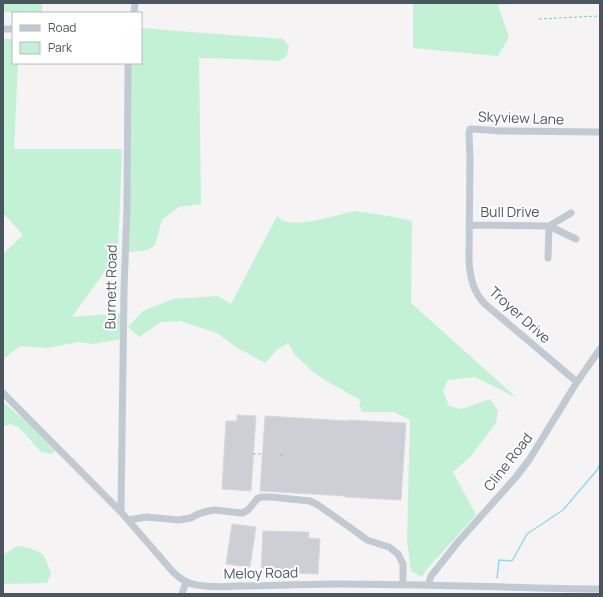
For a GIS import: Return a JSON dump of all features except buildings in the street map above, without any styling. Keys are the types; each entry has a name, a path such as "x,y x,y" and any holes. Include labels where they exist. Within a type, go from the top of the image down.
{"street":[{"name":"Burnett Road","path":"121,512 128,64"},
{"name":"Skyview Lane","path":"470,158 469,133 473,128 501,131 600,132"},
{"name":"Troyer Drive","path":"470,158 469,260 470,273 474,288 481,300 577,382"},
{"path":"549,226 571,213"},
{"name":"Bull Drive","path":"470,225 549,226"},
{"path":"549,226 576,239"},
{"path":"548,258 549,226"},
{"name":"Cline Road","path":"428,585 431,576 458,542 516,477 529,460 577,382 600,349"},
{"name":"Meloy Road","path":"3,393 121,512 173,572 186,582 195,585 226,586 334,584 600,589"},
{"path":"128,520 146,517 179,520 191,518 204,512 214,510 242,513 248,510 260,497 310,501 318,505 367,540 389,547 398,554 403,564 403,585"},
{"path":"182,594 186,582"}],"path":[{"path":"539,20 600,16"},
{"path":"253,454 262,454"}],"green space":[{"path":"3,3 42,3 42,12 3,12"},
{"path":"413,3 527,3 498,5 509,37 498,56 413,48"},
{"path":"142,28 283,39 289,46 287,56 279,61 199,58 201,204 179,207 162,220 155,245 148,250 129,252 125,249 128,64 142,64"},
{"path":"3,39 12,39 12,64 18,64 14,149 122,149 118,253 72,317 122,313 120,339 94,344 79,342 47,348 20,346 3,359 3,254 23,235 3,213"},
{"path":"354,211 412,221 411,303 517,398 475,377 448,380 443,391 449,406 462,409 490,399 498,411 496,423 470,457 453,472 476,515 427,569 422,577 411,571 407,540 410,420 394,412 362,412 359,405 361,400 328,382 312,371 295,355 288,343 278,349 265,363 236,347 217,333 180,321 161,322 139,337 128,327 143,311 173,299 218,296 231,304 277,216 284,221 300,223"},
{"path":"3,402 28,423 55,451 51,454 41,452 18,427 10,424 3,427"},
{"path":"17,546 29,548 43,554 51,574 47,583 3,584 3,555"}],"waterway":[{"path":"497,578 499,560 512,561 527,534 563,510 597,470 600,464"}]}
